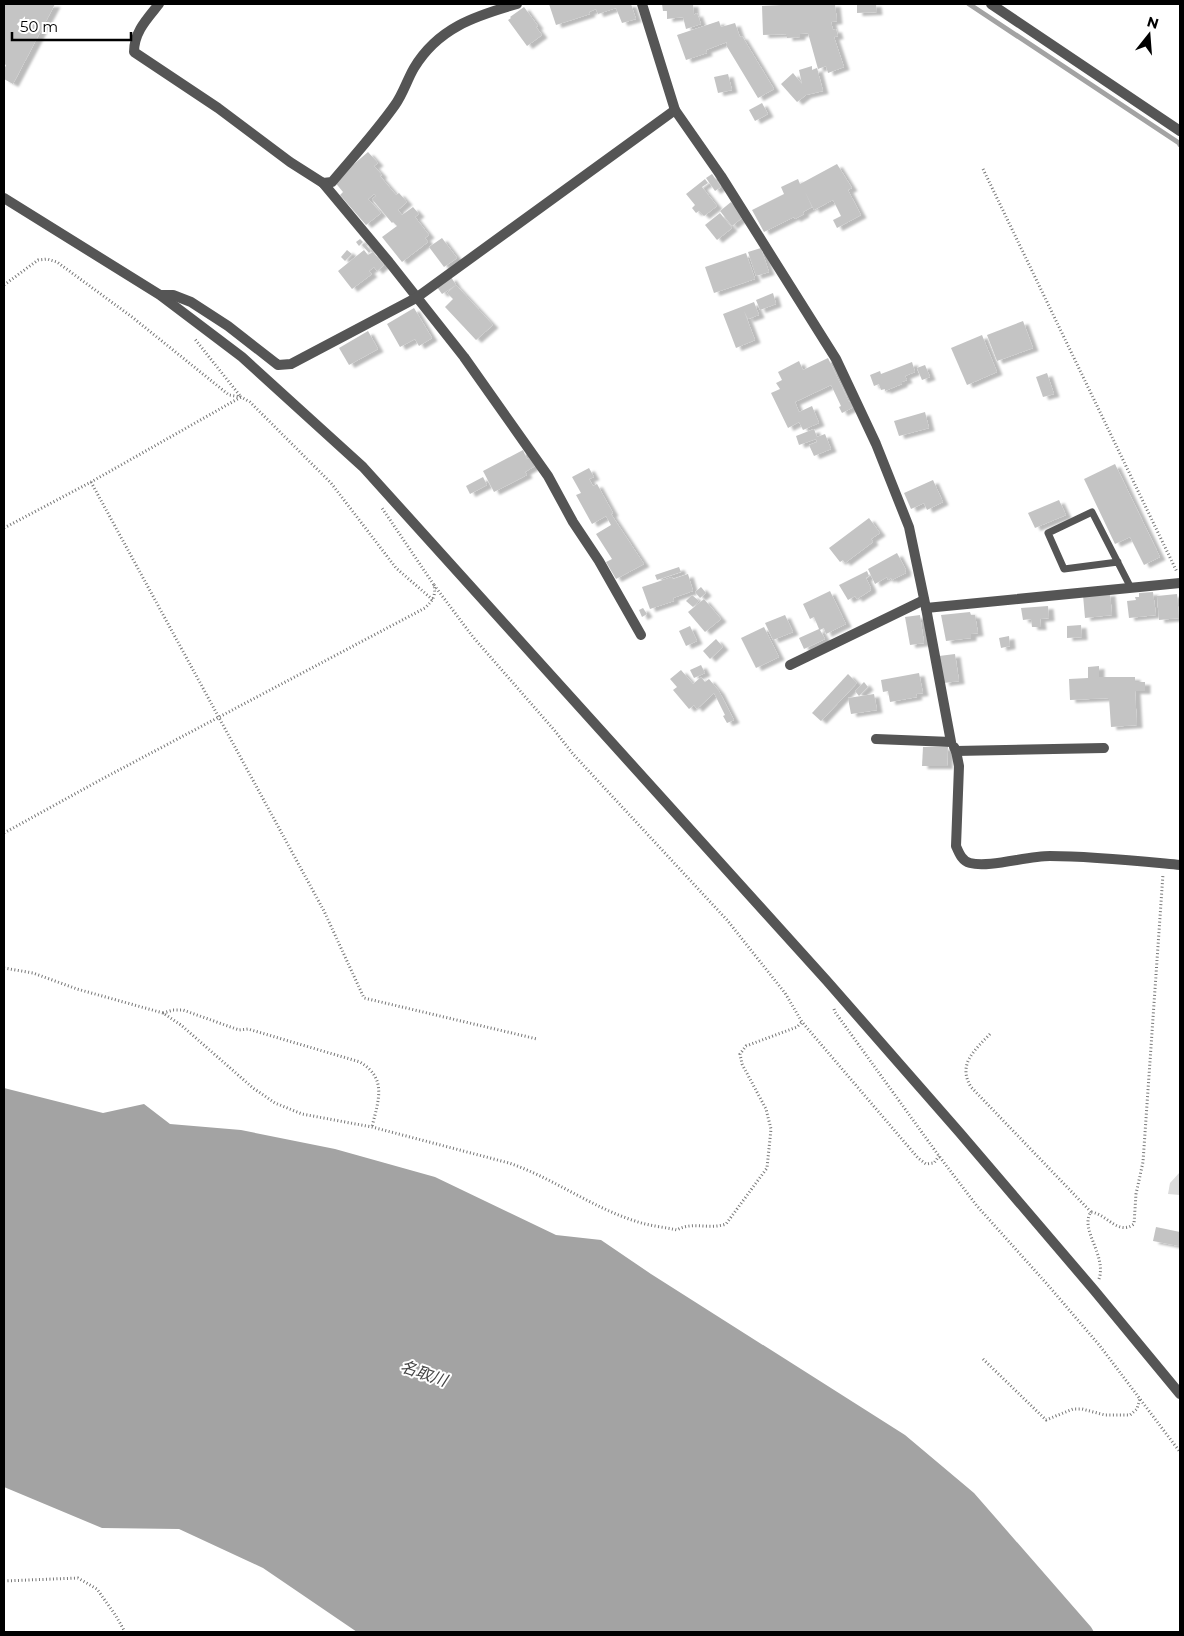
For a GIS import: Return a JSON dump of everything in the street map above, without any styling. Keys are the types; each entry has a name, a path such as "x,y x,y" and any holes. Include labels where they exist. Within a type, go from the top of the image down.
{"street":[{"path":"159,4 143,24 134,41 134,52 218,108 290,162 322,183 389,262 464,357 548,476 641,635"},
{"path":"322,183 332,182 396,104 414,68 429,47 447,32 480,15 517,4"},
{"path":"642,4 675,110 721,176 836,359 876,444 909,527 959,766 956,846 960,855 967,862 979,865 1026,857 1050,856 1180,865"},
{"path":"991,4 1180,131"},
{"path":"160,294 173,295 192,302 228,326 278,364 284,366 292,364 416,298 675,110"},
{"path":"4,198 160,294 242,357 363,467 827,981 1094,1290 1180,1394"},
{"path":"790,665 925,604 1180,583"},
{"path":"876,739 954,746 1104,748"}],"lane":[{"path":"1118,562 1064,569 1048,534 1092,512 1118,562 1131,588"}],"path":[{"path":"983,169 1180,579"},
{"path":"4,285 38,260 47,259 56,262 132,317 228,395 241,397 250,402 331,483 396,568 433,600"},
{"path":"189,331 241,397"},
{"path":"4,528 91,482 241,397"},
{"path":"91,482 324,911 364,998 537,1039"},
{"path":"377,502 434,585 473,637 556,731 573,754 727,920 785,993 802,1022 918,1158 926,1164 934,1163 939,1156"},
{"path":"4,833 425,608 433,600 436,593 434,585"},
{"path":"990,1034 969,1056 966,1080 971,1087 1091,1212 1098,1213 1121,1228 1129,1228 1134,1224 1136,1194 1142,1162 1163,863"},
{"path":"4,968 33,973 77,989 163,1013 181,1025 253,1088 275,1102 302,1114 372,1127 523,1168 599,1206 636,1222 677,1230 686,1225 719,1226 726,1224 767,1168 771,1129 766,1109 742,1064 740,1054 746,1046 797,1027 802,1022"},
{"path":"833,1005 835,1012 977,1206 1100,1346 1180,1452"},
{"path":"163,1013 183,1010 239,1030 248,1029 360,1062 370,1068 378,1082 380,1092 372,1127"},
{"path":"1091,1212 1087,1225 1101,1261 1101,1272 1094,1290"},
{"path":"983,1359 1046,1420 1073,1409 1082,1409 1105,1415 1130,1415 1137,1409 1140,1398"},
{"path":"4,1582 78,1578 97,1589 125,1632"}],"shaded area":[{"path":"1180,1172 1180,1195 1168,1194 1170,1183"}],"water":[{"name":"名取川","path":"4,1088 103,1113 144,1104 170,1124 241,1130 335,1149 435,1177 556,1235 601,1240 651,1274 905,1435 974,1493 1094,1632 357,1632 263,1568 179,1529 102,1528 4,1487"}],"building":[{"path":"4,4 55,4 13,84 4,79 6,65 4,64"},
{"path":"549,4 631,4 636,19 622,23 616,8 598,14 596,9 589,12 590,14 556,25"},
{"path":"662,4 693,4 694,15 697,13 701,24 686,29 683,17 667,19 667,11 663,11"},
{"path":"835,4 837,21 831,22 833,30 836,29 838,36 834,37 844,67 828,73 826,66 818,69 808,33 800,34 800,37 787,38 787,34 763,35 762,6"},
{"path":"857,4 876,4 877,12 857,13"},
{"path":"524,7 538,26 536,27 542,35 527,46 508,20"},
{"path":"719,21 721,27 735,23 740,37 742,36 774,89 758,98 726,45 727,42 706,50 707,53 686,60 677,35"},
{"path":"812,66 812,70 817,68 823,91 806,95 797,102 781,84 793,73 802,84 799,70"},
{"path":"728,74 732,90 718,93 714,77"},
{"path":"762,103 768,114 755,121 749,110"},
{"path":"368,152 378,163 374,166 382,175 380,176 396,195 399,193 407,202 398,210 402,215 413,207 419,214 415,217 429,235 425,238 428,242 402,262 382,237 397,226 392,223 372,199 376,196 374,194 368,199 381,213 366,225 340,195 343,192 334,181"},
{"path":"837,164 852,188 848,190 861,215 837,228 833,220 841,216 833,200 814,210 805,192 812,207 795,219 794,217 764,232 752,210 784,194 781,187 798,179 800,184"},
{"path":"712,174 721,187 715,191 706,178"},
{"path":"705,179 708,183 702,187 717,206 704,216 699,211 696,213 692,208 695,205 686,194"},
{"path":"731,202 743,217 732,226 720,211"},
{"path":"720,213 732,228 717,240 705,225"},
{"path":"442,238 457,258 444,267 429,247"},
{"path":"360,239 363,242 359,246 356,242"},
{"path":"364,243 371,251 369,253 362,245"},
{"path":"761,248 769,272 756,276 748,252"},
{"path":"347,250 352,254 345,261 341,257"},
{"path":"364,250 368,255 373,252 384,265 377,271 374,267 369,271 372,274 352,289 338,271"},
{"path":"746,253 755,279 714,293 705,267"},
{"path":"451,277 456,285 442,294 437,287"},
{"path":"456,285 493,325 476,340 445,307 453,299 447,293"},
{"path":"773,293 776,304 760,310 756,300"},
{"path":"754,302 759,315 748,319 744,311 755,340 736,348 723,314"},
{"path":"414,308 432,338 419,346 415,339 400,347 387,324"},
{"path":"1023,321 1033,348 997,361 987,335"},
{"path":"368,331 378,349 349,365 339,348"},
{"path":"982,335 997,372 967,385 951,348"},
{"path":"828,358 849,402 851,401 854,407 842,413 839,407 841,406 831,385 795,402 799,412 812,406 819,423 803,430 799,422 788,428 771,393 780,389 776,383 782,380 778,372 799,361 803,370"},
{"path":"912,362 915,372 905,376 907,380 902,382 902,384 885,391 885,389 881,390 879,384 874,386 870,375 880,371 881,374"},
{"path":"925,365 930,377 922,380 917,368"},
{"path":"1047,373 1054,394 1043,397 1036,377"},
{"path":"925,412 929,428 899,436 894,421"},
{"path":"814,429 817,437 825,434 831,449 814,456 809,445 817,442 816,439 799,445 796,436"},
{"path":"523,450 527,459 529,458 535,466 525,472 527,475 494,492 483,471"},
{"path":"1115,464 1160,557 1144,565 1130,537 1115,544 1084,479"},
{"path":"589,468 594,477 589,479 593,486 597,484 613,513 611,514 644,564 616,579 606,562 612,559 596,534 611,525 606,516 592,524 576,495 581,493 572,477"},
{"path":"483,477 487,485 470,494 466,486"},
{"path":"933,480 943,502 927,510 924,503 911,509 904,493"},
{"path":"1059,500 1066,515 1035,528 1028,513"},
{"path":"869,518 880,533 871,539 873,542 845,563 843,560 840,562 829,548"},
{"path":"897,553 906,573 892,580 891,578 888,580 887,577 875,584 868,569"},
{"path":"679,567 681,572 657,580 655,575"},
{"path":"867,571 869,576 866,578 871,590 857,599 855,596 848,600 839,585"},
{"path":"688,574 693,591 673,598 674,601 650,609 642,587"},
{"path":"701,587 706,593 700,598 695,592"},
{"path":"830,591 846,624 826,634 824,628 820,630 825,639 804,649 799,638 819,629 814,617 810,619 803,604"},
{"path":"1153,592 1156,615 1129,618 1127,601 1136,600 1135,597 1139,597 1139,593"},
{"path":"1110,593 1112,615 1085,618 1083,595"},
{"path":"1177,594 1179,618 1159,620 1157,596"},
{"path":"692,595 699,601 693,607 686,601"},
{"path":"704,599 721,619 705,632 688,612"},
{"path":"1048,606 1049,618 1040,619 1041,627 1032,627 1031,619 1023,620 1021,608"},
{"path":"643,608 647,614 642,617 639,610"},
{"path":"970,612 971,615 975,615 978,633 971,634 971,638 946,641 941,615"},
{"path":"785,615 793,632 773,640 765,623"},
{"path":"920,615 924,643 910,645 905,617"},
{"path":"1081,625 1082,637 1067,638 1067,626"},
{"path":"690,626 697,641 686,646 679,631"},
{"path":"764,627 779,657 756,668 741,638"},
{"path":"1009,636 1010,646 1001,648 999,638"},
{"path":"716,639 723,647 710,659 703,651"},
{"path":"955,654 959,681 944,683 939,656"},
{"path":"701,665 705,673 694,678 690,670"},
{"path":"1099,666 1099,677 1135,677 1135,682 1145,682 1145,691 1135,691 1137,725 1111,727 1109,698 1070,700 1069,679 1088,678 1088,667"},
{"path":"681,670 693,684 701,677 705,682 709,679 719,691 734,720 727,723 714,693 697,709 694,705 689,709 673,690 677,687 670,679"},
{"path":"919,673 923,693 916,694 917,697 890,702 888,691 883,692 881,680"},
{"path":"848,674 857,683 821,721 812,713"},
{"path":"864,682 868,687 859,696 855,691"},
{"path":"874,694 877,710 851,714 848,698"},
{"path":"923,747 948,747 947,766 922,766"},
{"path":"1156,1227 1180,1232 1179,1246 1153,1241"}],"waterway":[{"path":"969,4 1180,145"}]}
